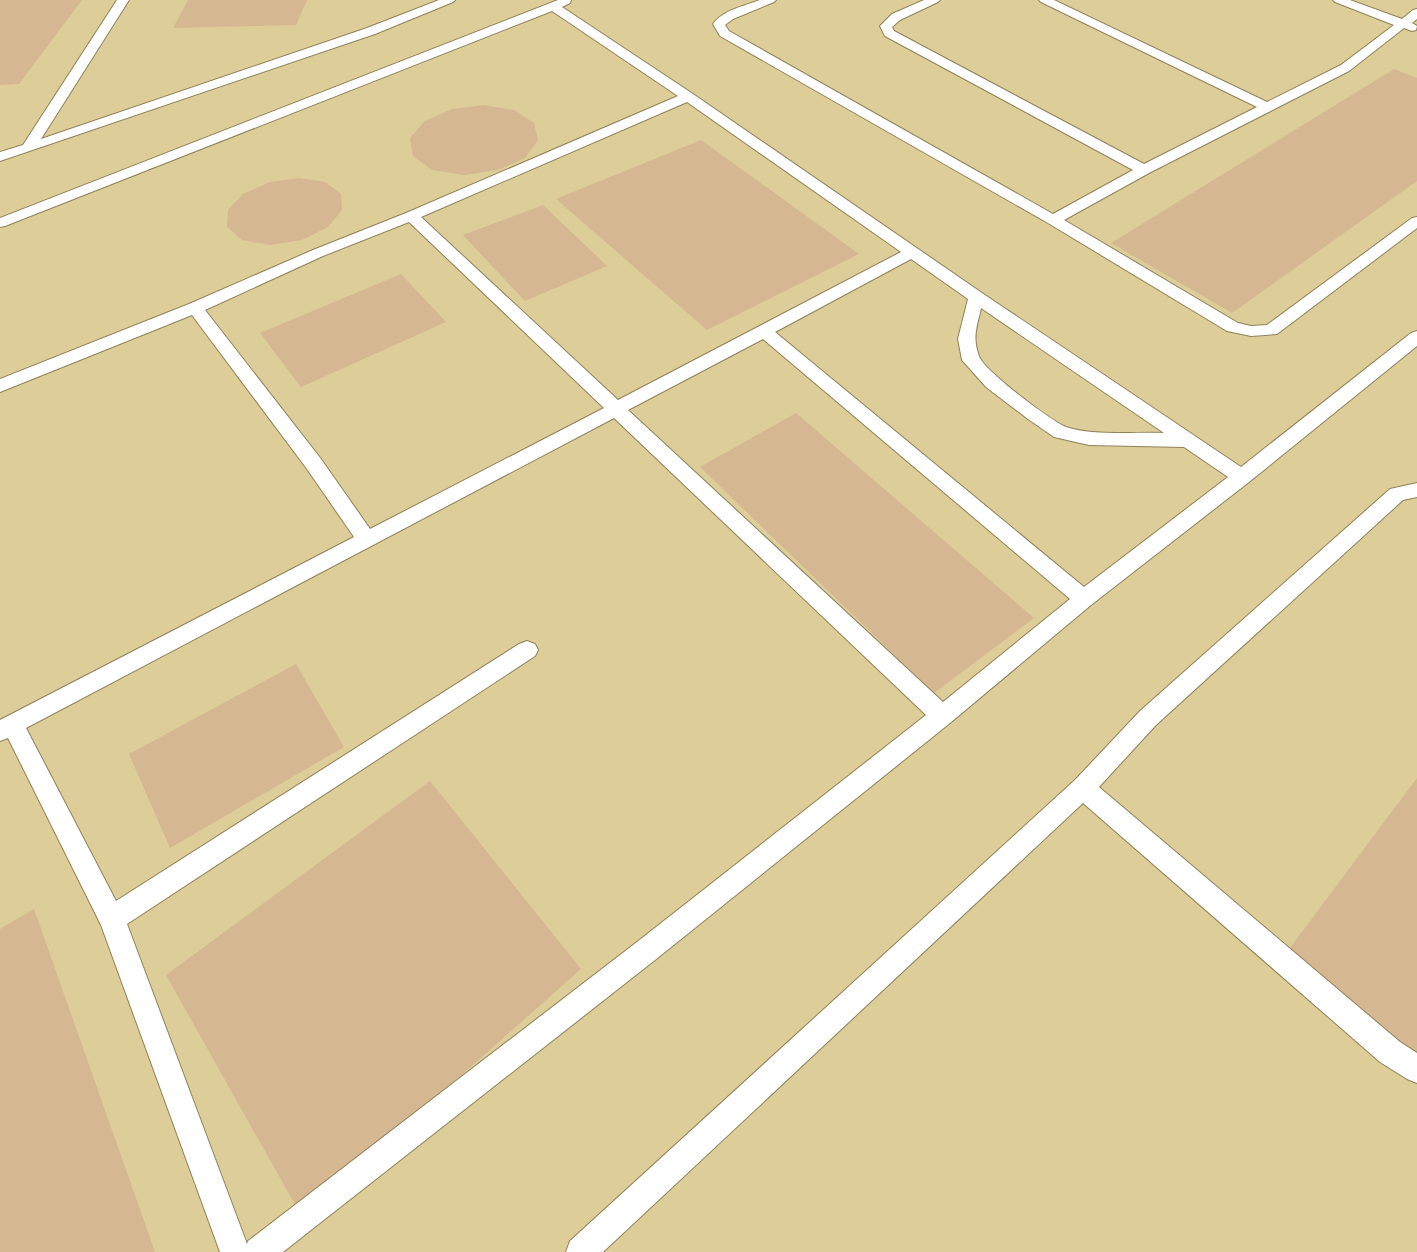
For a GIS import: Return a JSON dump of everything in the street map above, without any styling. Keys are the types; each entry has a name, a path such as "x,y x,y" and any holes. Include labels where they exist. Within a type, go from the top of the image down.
{"lane":[{"path":"29,146 124,0"},
{"path":"0,157 371,31 449,0"},
{"path":"0,223 569,0"},
{"path":"770,0 729,16 719,24 724,33 1053,220 1233,327 1251,331 1271,330 1417,221"},
{"path":"934,0 896,17 886,26 889,33 1144,170"},
{"path":"1045,0 1267,106"},
{"path":"1339,0 1417,30"},
{"path":"554,7 688,97 976,297 1242,477"},
{"path":"1053,220 1144,170 1267,106 1345,68 1417,13"},
{"path":"0,386 195,308 318,253 411,216 688,97"},
{"path":"411,216 942,716"},
{"path":"235,1252 112,919 7,728 913,252"},
{"path":"976,297 966,339 971,360 992,383 1034,415 1060,432 1089,438 1188,440"},
{"path":"195,308 314,464 367,540"},
{"path":"764,331 1084,599"},
{"path":"259,1252 646,951 942,716 1084,599 1242,477 1417,337"},
{"path":"581,1252 1083,788 1148,718 1397,494 1417,490"},
{"path":"112,919 527,650"},
{"path":"1083,788 1390,1052 1417,1069"}],"shaded area":[{"path":"0,0 1417,0 1417,1252 0,1252"}],"building":[{"path":"0,0 82,0 19,84 0,85"},
{"path":"188,0 307,0 296,25 173,28"},
{"path":"1394,69 1417,78 1417,181 1232,313 1111,243"},
{"path":"484,105 514,110 534,123 538,140 525,158 498,170 464,175 432,170 413,156 410,138 425,121 452,109"},
{"path":"701,140 859,254 707,330 556,199"},
{"path":"299,178 325,182 341,194 342,210 328,227 302,240 270,245 242,240 227,227 228,210 243,194 270,182"},
{"path":"543,205 607,266 525,301 463,235"},
{"path":"401,274 446,322 301,387 260,333"},
{"path":"796,413 1034,618 934,693 700,467"},
{"path":"296,664 344,747 170,848 129,754"},
{"path":"1417,778 1417,1060 1287,952"},
{"path":"430,781 581,969 302,1217 166,975"},
{"path":"34,909 155,1252 0,1252 0,929"}]}
